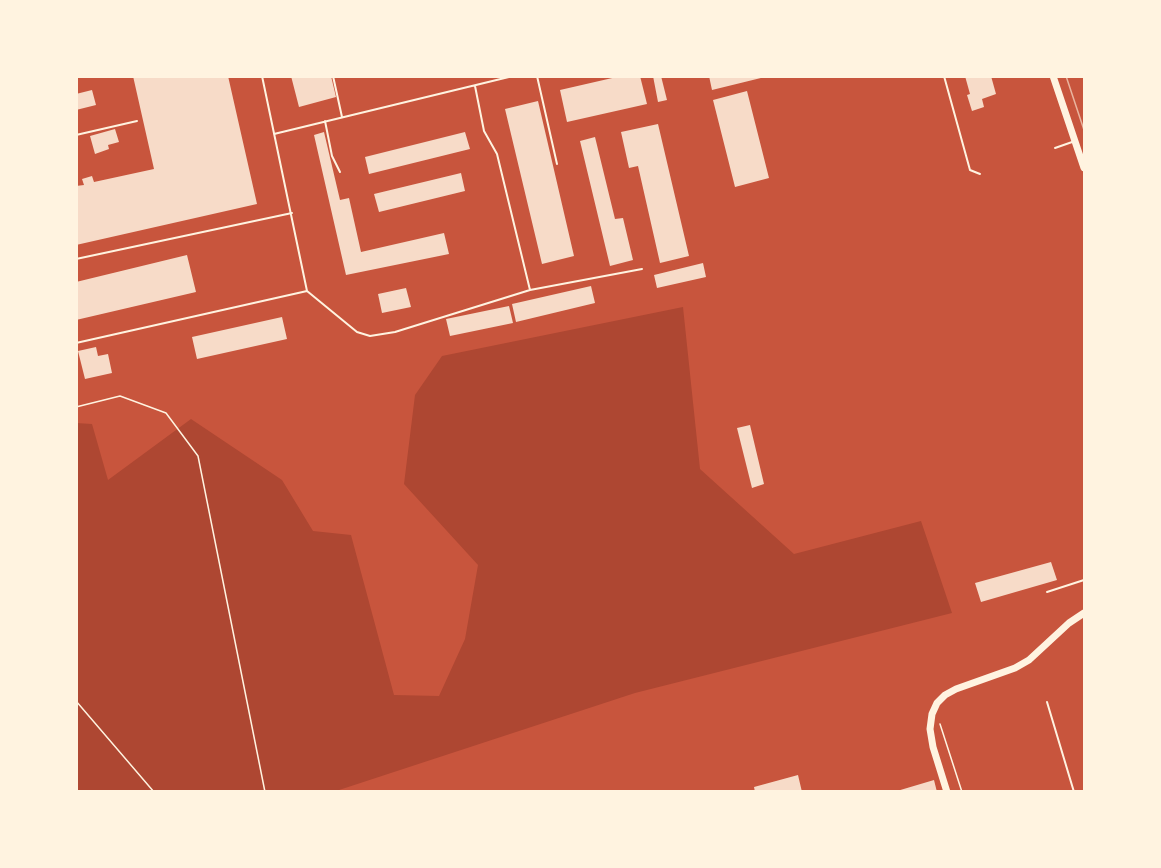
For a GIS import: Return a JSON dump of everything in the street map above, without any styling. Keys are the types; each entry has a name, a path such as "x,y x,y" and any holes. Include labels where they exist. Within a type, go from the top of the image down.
{"main road":[{"path":"1053,76 1084,168"},
{"path":"947,792 930,729 932,714 937,703 956,689 1022,664 1069,623 1084,613"}],"lane":[{"path":"262,76 307,291 357,332 370,336 395,332 530,290 642,269"},
{"path":"333,76 342,117"},
{"path":"274,134 513,76"},
{"path":"537,76 558,164"},
{"path":"944,76 970,170 980,174"},
{"path":"475,86 484,131 496,154 530,290"},
{"path":"76,135 137,121"},
{"path":"325,121 332,156 340,172"},
{"path":"1055,148 1075,141"},
{"path":"76,259 292,213"},
{"path":"76,343 307,291"},
{"path":"1047,592 1084,580"},
{"path":"1047,702 1074,792"}],"path":[{"path":"76,407 120,396 166,413 198,456 265,792"},
{"path":"76,701 154,792"},
{"path":"932,714 941,725 962,792"}],"shaded area":[{"path":"683,307 700,469 794,554 921,521 952,613 635,693 336,791 77,791 76,423 92,424 108,480 191,419 282,480 313,531 351,535 394,695 439,696 465,639 478,565 404,484 415,395 442,356"}],"building":[{"path":"133,76 228,76 257,204 76,245 76,186 84,185 82,179 92,176 94,182 154,169"},
{"path":"291,76 331,76 336,97 299,107"},
{"path":"621,76 640,76 647,104 567,122 560,90"},
{"path":"653,76 661,76 667,100 658,102"},
{"path":"709,76 765,76 765,77 712,90"},
{"path":"965,76 991,76 996,94 982,99 984,107 972,111"},
{"path":"92,90 96,105 76,110 76,94"},
{"path":"747,91 769,178 735,187 713,100"},
{"path":"538,101 574,256 542,264 505,109"},
{"path":"658,124 689,256 660,263 638,166 629,168 621,132"},
{"path":"115,129 119,142 108,145 109,149 95,154 90,136"},
{"path":"324,132 340,200 349,198 361,252 444,233 449,254 346,275 314,135"},
{"path":"465,132 470,149 369,174 365,157"},
{"path":"595,137 615,219 623,218 633,260 610,266 580,141"},
{"path":"461,173 465,191 379,212 374,194"},
{"path":"187,255 196,292 76,320 76,282"},
{"path":"703,263 706,277 657,288 654,275"},
{"path":"591,286 595,303 516,322 512,304"},
{"path":"406,288 411,307 382,313 378,294"},
{"path":"509,306 513,323 450,336 446,319"},
{"path":"282,317 287,339 197,359 192,337"},
{"path":"96,347 98,356 108,354 112,373 85,379 78,351"},
{"path":"750,425 764,484 752,488 737,428"},
{"path":"1051,562 1057,580 981,602 975,583"},
{"path":"798,775 802,792 755,792 754,787"},
{"path":"934,780 937,792 897,792 897,791"}],"tram line":[{"path":"1066,76 1084,130"}]}
